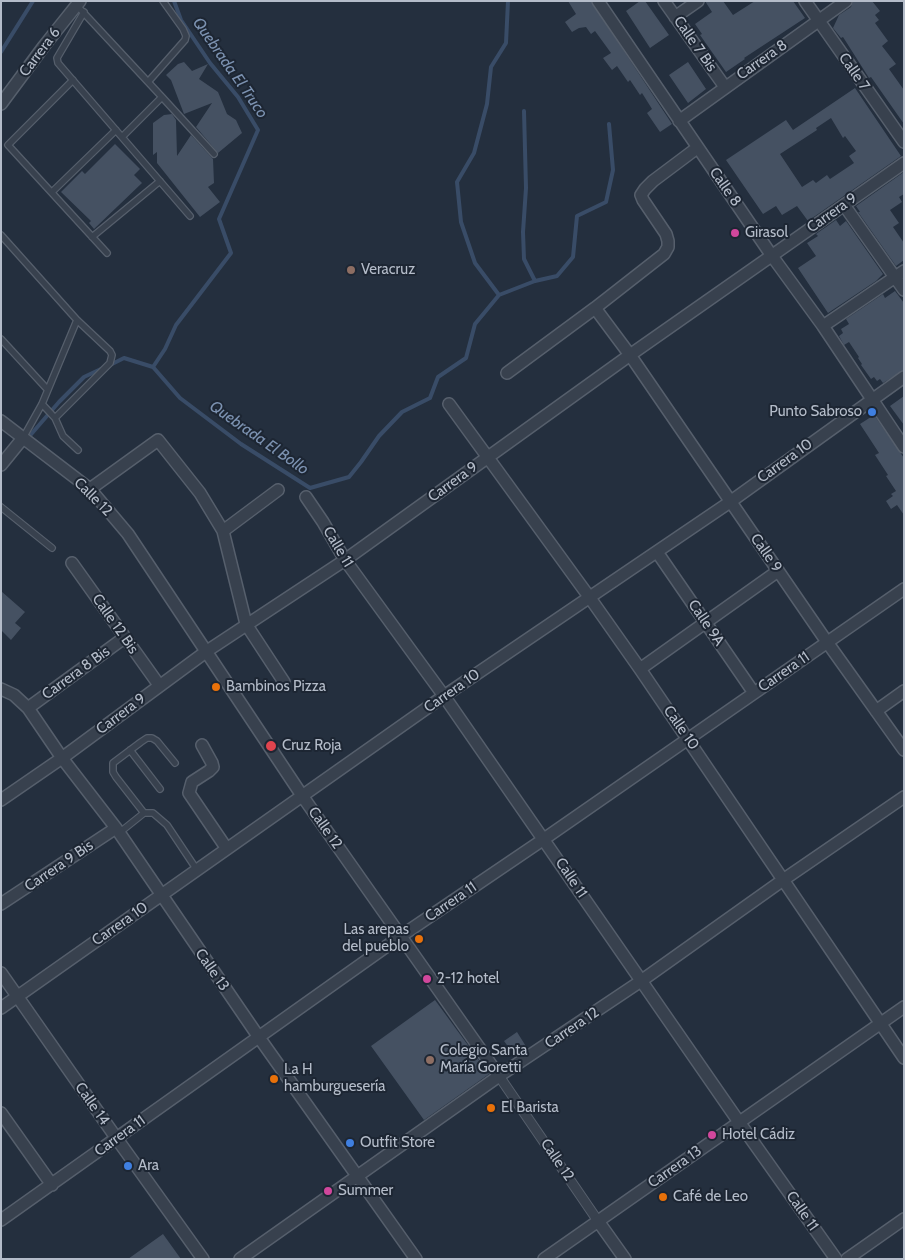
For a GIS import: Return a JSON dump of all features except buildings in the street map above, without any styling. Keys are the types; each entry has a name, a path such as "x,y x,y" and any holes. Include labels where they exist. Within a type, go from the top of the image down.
{"street":[{"name":"Calle 8","path":"598,1 697,148 903,443"},
{"name":"Calle 7 Bis","path":"664,1 725,87"},
{"path":"675,17 698,1"},
{"name":"Calle 7","path":"805,1 904,142"},
{"name":"Carrera 8","path":"679,121 846,1"},
{"name":"Carrera 6","path":"1,104 44,46 80,6"},
{"path":"507,373 664,254 668,247 666,234 643,200 642,195 645,189 653,182 697,148"},
{"name":"Carrera 9","path":"1,800 62,758 207,651 345,560 630,355 904,163"},
{"path":"844,205 899,274 904,290"},
{"path":"823,326 899,274"},
{"name":"Calle 9","path":"595,308 630,355 827,642 904,750"},
{"name":"Carrera 10","path":"1,1008 444,696 730,502 904,377"},
{"name":"Calle 10","path":"449,404 640,669 904,1058"},
{"name":"Calle 12","path":"1,421 90,489 128,534 303,797 625,1259"},
{"path":"1,465 23,438"},
{"path":"90,489 158,440 200,493 223,531 246,624 284,682"},
{"path":"223,531 278,490"},
{"name":"Calle 11","path":"306,497 345,560 444,696 836,1259"},
{"name":"Calle 9A","path":"657,552 754,694"},
{"name":"Calle 12 Bis","path":"72,563 159,685"},
{"path":"640,669 778,571"},
{"name":"Carrera 11","path":"1,1220 401,936 904,589"},
{"name":"Carrera 8 Bis","path":"28,708 124,638"},
{"name":"Calle 13","path":"1,689 14,695 28,708 62,758 118,830 161,896 258,1036 416,1259"},
{"path":"876,711 904,691"},
{"path":"202,745 213,767 192,782 190,793 227,849"},
{"name":"Carrera 12","path":"240,1259 499,1076 641,981 904,797"},
{"name":"Carrera 9 Bis","path":"1,904 118,830"},
{"name":"Calle 14","path":"1,973 203,1259"},
{"name":"Carrera 13","path":"544,1259 904,1007"},
{"path":"1,1114 52,1185"},
{"path":"847,1259 904,1219"}],"lane":[{"path":"148,82 185,40 186,36 184,29 162,1"},
{"path":"190,216 58,63 56,58 80,6 214,154"},
{"path":"73,80 8,144 107,254"},
{"path":"122,137 162,97"},
{"path":"52,192 116,130"},
{"path":"92,237 160,181"},
{"path":"1,235 77,320 110,351 112,359 110,363 55,418"},
{"path":"23,438 42,404 77,320"},
{"path":"1,339 47,389"},
{"path":"42,404 55,418 63,436 78,450"},
{"path":"1,507 52,548"},
{"path":"144,814 113,772 113,762 146,738 152,738 157,741 175,763"},
{"path":"130,750 160,789"},
{"path":"118,830 144,814 153,813 167,825 197,870"}],"waterway":[{"path":"1,52 33,1"},
{"name":"Quebrada El Truco","path":"110,365 124,358 153,367 165,349 176,325 231,253 219,219 258,130 238,97 210,63 181,20 174,1"},
{"name":"Quebrada El Bollo","path":"153,367 180,398 241,444 310,488 349,477 379,436 402,412 430,398 438,377 466,358 475,324 499,295 475,263 461,222 457,182 474,153 487,104 491,67 506,43 508,1"},
{"path":"499,295 535,281 524,259 523,232 526,188 524,111"},
{"path":"535,281 557,276 573,257 577,216 606,202 613,170 609,124"},
{"name":"Quebrada El Truco","path":"27,439 84,377 103,368"}],"place":[{"name":"Girasol","path":"735,233"},
{"name":"Veracruz","path":"351,270"},
{"name":"Punto Sabroso","path":"872,412"},
{"name":"Bambinos Pizza","path":"216,687"},
{"name":"Cruz Roja","path":"271,746"},
{"name":"Las arepas del pueblo","path":"419,939"},
{"name":"2-12 hotel","path":"427,979"},
{"name":"Colegio Santa María Goretti","path":"430,1060"},
{"name":"La H hamburguesería","path":"274,1079"},
{"name":"El Barista","path":"491,1108"},
{"name":"Hotel Cádiz","path":"712,1135"},
{"name":"Outfit Store","path":"350,1143"},
{"name":"Ara","path":"128,1166"},
{"name":"Summer","path":"328,1191"},
{"name":"Café de Leo","path":"663,1197"}]}
